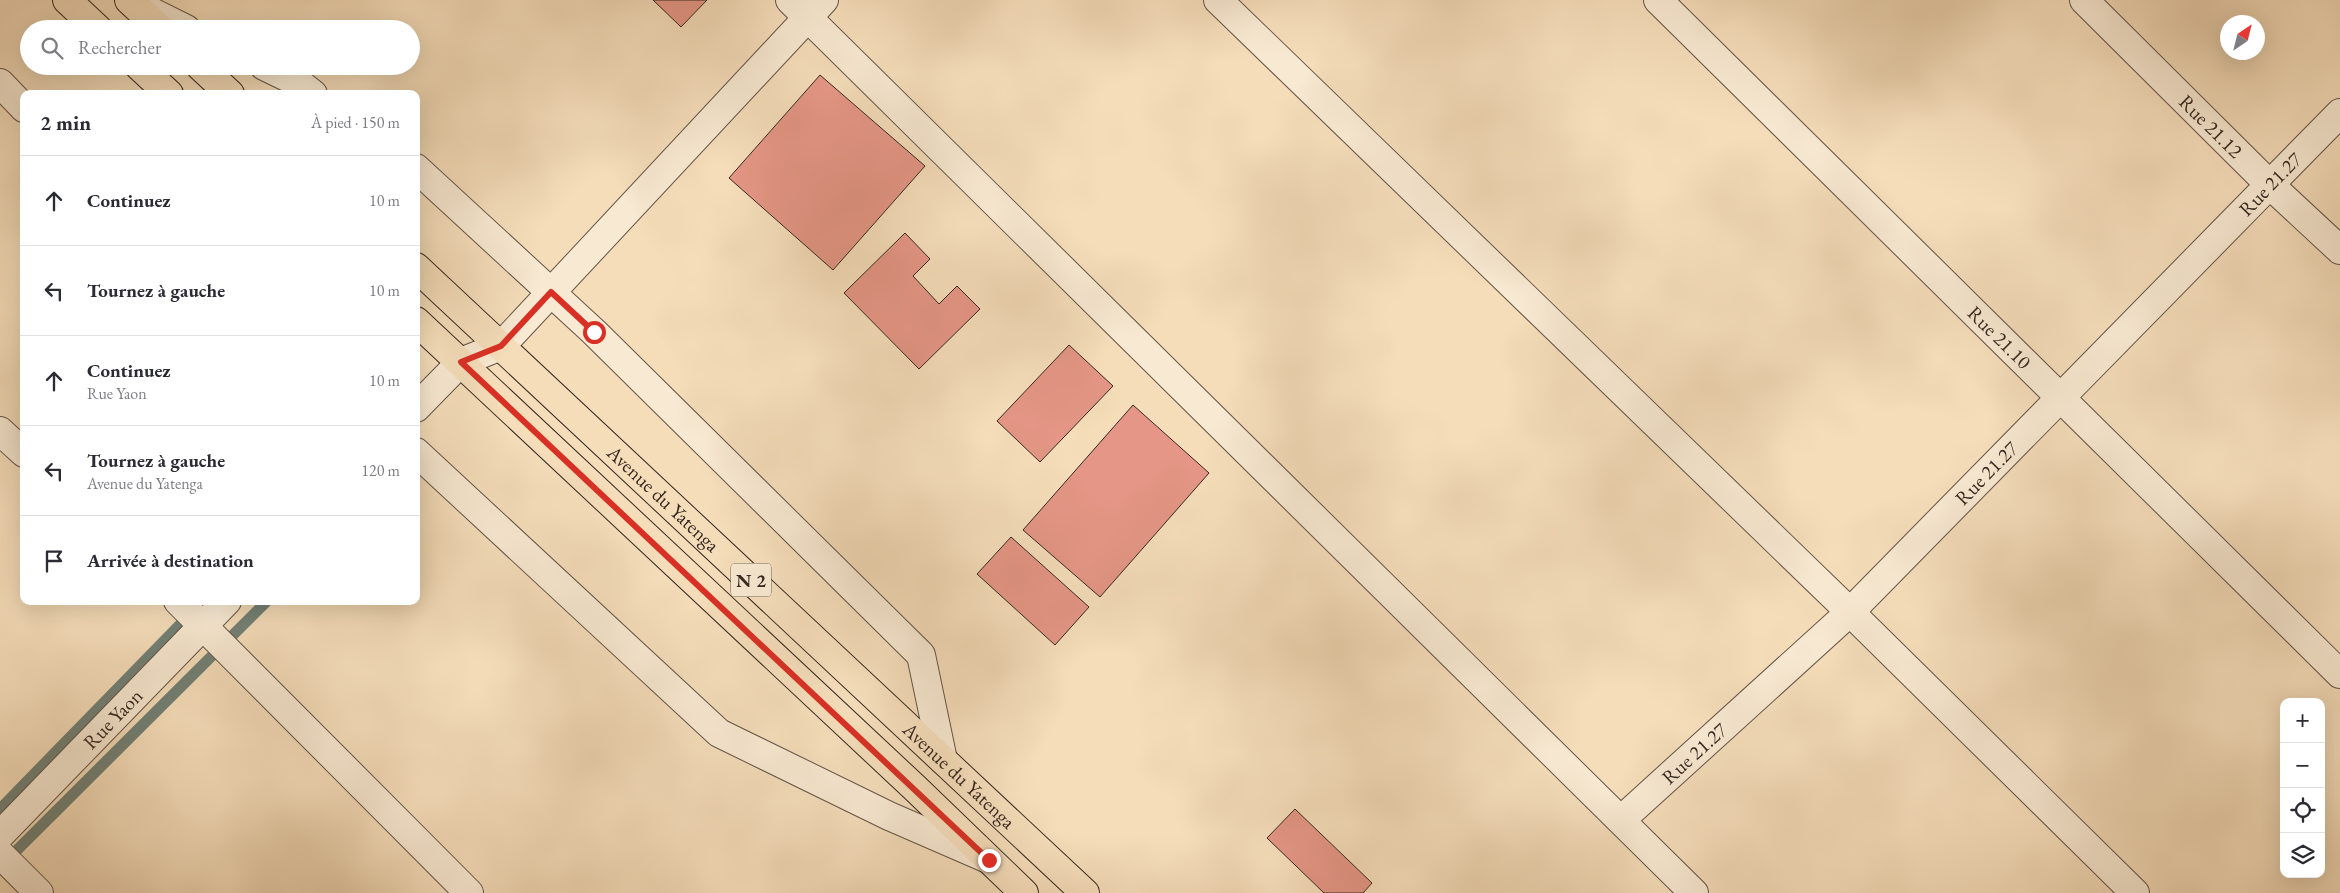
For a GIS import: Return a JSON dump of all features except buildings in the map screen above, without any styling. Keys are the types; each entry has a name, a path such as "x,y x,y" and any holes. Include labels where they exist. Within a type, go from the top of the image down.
{"main road":[{"path":"67,0 88,20"},
{"path":"129,1 150,20"},
{"path":"149,75 165,90"},
{"path":"210,75 226,90"},
{"name":"Avenue du Yatenga","path":"420,271 1085,893"},
{"name":"Avenue du Yatenga","path":"420,325 1024,893"}],"street":[{"path":"1218,0 1850,612 2135,893"},
{"name":"Rue 21.10","path":"1658,0 2340,674"},
{"name":"Rue 21.12","path":"2084,0 2269,184 2340,250"},
{"path":"129,1 168,20"},
{"path":"420,404 461,362 501,346 807,6 1694,893"},
{"path":"283,75 308,90"},
{"path":"0,83 20,104"},
{"name":"Rue 21.27","path":"1620,820 1850,612 2340,113"},
{"path":"420,172 551,292 921,656 943,760"},
{"path":"0,431 20,449"},
{"path":"420,456 719,734 889,816 989,860"},
{"path":"182,605 469,893"},
{"name":"Rue Yaon","path":"0,835 223,605"},
{"path":"0,854 39,893"}],"waterway":[{"path":"0,809 199,605"},
{"path":"6,861 263,605"}],"route":[{"path":"594,332 551,292 501,346 461,362 915,788 989,860"}]}
